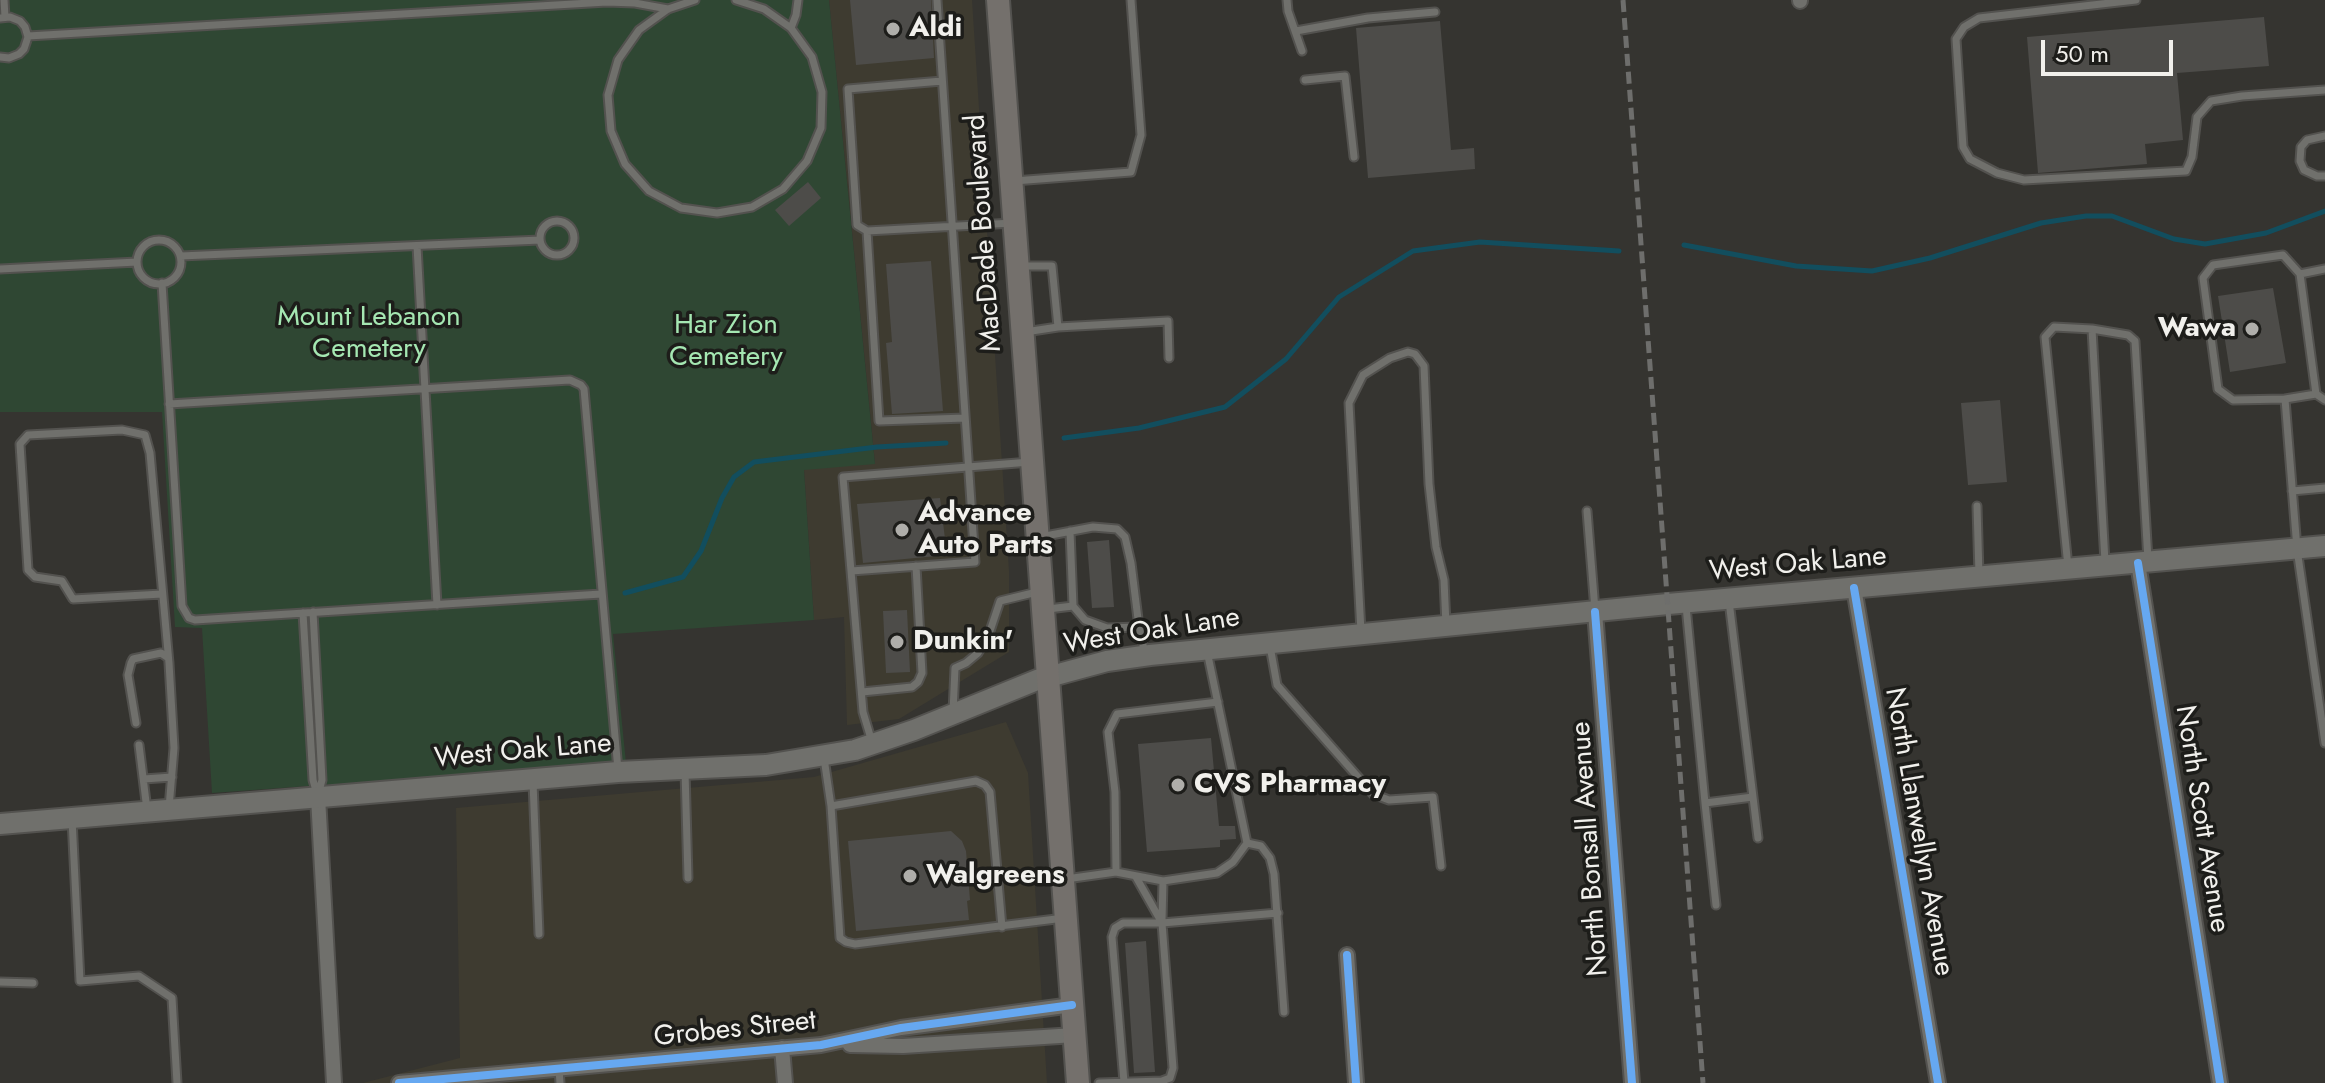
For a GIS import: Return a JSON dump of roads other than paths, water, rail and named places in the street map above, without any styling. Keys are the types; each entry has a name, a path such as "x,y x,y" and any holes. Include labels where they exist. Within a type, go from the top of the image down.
{"main road":[{"name":"MacDade Boulevard","path":"998,0 1032,461"},
{"path":"1032,461 1078,1083"},
{"name":"West Oak Lane","path":"0,824 618,772 766,765 873,744 1047,677 1107,661 1686,603 2325,546"}],"street":[{"name":"North Scott Avenue","path":"2143,562 2220,1083"},
{"name":"North Llanwellyn Avenue","path":"1854,588 1938,1083"},
{"name":"North Bonsall Avenue","path":"1595,612 1632,1083"},
{"path":"318,797 334,1083"},
{"path":"1347,955 1356,1083"},
{"name":"Grobes Street","path":"821,1045 901,1028 1072,1005"},
{"name":"Grobes Street","path":"399,1083 559,1076 821,1045 903,1046 1075,1035"},
{"path":"782,1048 785,1083"}],"lane":[{"path":"0,57 20,54 28,36 20,21 3,17 4,0"},
{"path":"695,0 668,9 639,30 618,60 608,95 611,131 625,164 649,191 681,208 717,213 752,207 783,189 807,161 821,128 822,92 812,57 791,28 764,9 736,0"},
{"path":"791,28 798,0"},
{"path":"851,571 975,562 937,0"},
{"path":"1011,181 1131,172 1141,135 1131,0"},
{"path":"1287,0 1302,51"},
{"path":"2136,0 1979,18 1964,27 1956,39 1963,147 1970,159 1997,173 2024,180 2186,171 2192,157 2197,117 2211,101 2325,90"},
{"path":"28,36 607,2 668,9"},
{"path":"1296,31 1368,18 1435,12"},
{"path":"1305,80 1345,76 1354,157"},
{"path":"942,81 848,89 857,225 867,231 1014,223"},
{"path":"2325,136 2307,140 2301,147 2300,161 2304,170 2325,176"},
{"path":"554,220 565,222 574,235 572,247 562,254 545,251 540,240 541,230 554,220"},
{"path":"867,231 879,421 965,418"},
{"path":"157,240 172,244 181,256 178,273 170,281 162,283 153,283 145,278 137,262 143,247 157,240"},
{"path":"181,256 540,240"},
{"path":"417,246 437,605"},
{"path":"2316,394 2300,274 2283,255 2213,265 2203,278 2218,389 2233,400 2285,399 2316,394 2325,400"},
{"path":"0,269 137,262"},
{"path":"1018,267 1052,266 1058,327"},
{"path":"2300,274 2325,269"},
{"path":"162,283 182,606 185,613 195,620 601,594"},
{"path":"1023,333 1058,327 1168,321 1169,358"},
{"path":"2068,569 2045,337 2054,327 2128,335 2135,341 2143,562"},
{"path":"2092,329 2105,566"},
{"path":"1361,634 1349,403 1363,375 1390,358 1408,352 1415,354 1424,366 1429,484 1436,547 1444,580 1446,626"},
{"path":"169,404 570,380 581,385 584,389 618,772"},
{"path":"2285,399 2297,549 2325,743"},
{"path":"162,594 73,599 62,581 35,577 28,570 20,444 28,435 122,430 145,435 150,453 162,594 174,748 169,810"},
{"path":"873,744 863,712 843,477 1032,461"},
{"path":"2292,491 2325,488"},
{"path":"1977,506 1979,577"},
{"path":"1587,511 1595,612"},
{"path":"1037,538 1093,527 1117,529 1125,537 1146,656"},
{"path":"1070,531 1073,606 1085,620 1107,628 1139,627"},
{"path":"862,692 912,687 922,673 916,566"},
{"path":"1729,599 1758,838"},
{"path":"953,714 955,668 978,653 989,634 1000,601 1042,600 1073,606"},
{"path":"1686,603 1716,905"},
{"path":"313,612 322,780 318,797"},
{"path":"303,613 313,780 318,797"},
{"path":"1270,643 1277,685 1373,794 1389,800 1433,797 1441,866"},
{"path":"1064,879 1116,872 1163,881 1217,873 1233,862 1247,843 1206,650"},
{"path":"136,723 128,675 131,663 133,659 161,653 167,657"},
{"path":"2313,669 2325,668"},
{"path":"1116,872 1115,792 1108,732 1117,714 1218,702"},
{"path":"139,745 147,812"},
{"path":"824,756 831,806 840,938 855,944 1066,918"},
{"path":"685,769 688,878"},
{"path":"144,779 172,777"},
{"path":"533,780 539,934"},
{"path":"831,806 976,781 985,785 990,792 1002,927"},
{"path":"1705,803 1753,797"},
{"path":"72,818 80,981 139,976 172,998 177,1083"},
{"path":"1247,843 1261,846 1270,858 1274,874 1284,1012"},
{"path":"1136,877 1162,923"},
{"path":"1099,1083 1162,1081 1170,1078 1173,1068 1162,923 1163,881"},
{"path":"1124,1082 1112,937 1115,928 1123,923 1162,923 1278,913"},
{"path":"0,982 33,983"}],"waterway":[{"path":"1684,245 1796,266 1872,271 1930,258 2041,223 2086,216 2112,216 2174,239 2205,244 2266,233 2325,211"},
{"path":"1064,438 1139,428 1225,407 1286,359 1339,297 1413,251 1480,242 1619,251"},
{"path":"625,593 683,577 701,551 722,498 734,477 754,462 877,447 946,443"}],"railway":[{"path":"1623,0 1703,1083"}],"place":[{"name":"Aldi","path":"893,29"},
{"name":"Wawa","path":"2252,329"},
{"name":"Advance Auto Parts","path":"902,530"},
{"name":"Dunkin'","path":"897,642"},
{"name":"CVS Pharmacy","path":"1178,785"},
{"name":"Walgreens","path":"910,876"}],"park label":[{"name":"Mount Lebanon Cemetery","path":"369,334"},
{"name":"Har Zion Cemetery","path":"726,342"}]}
